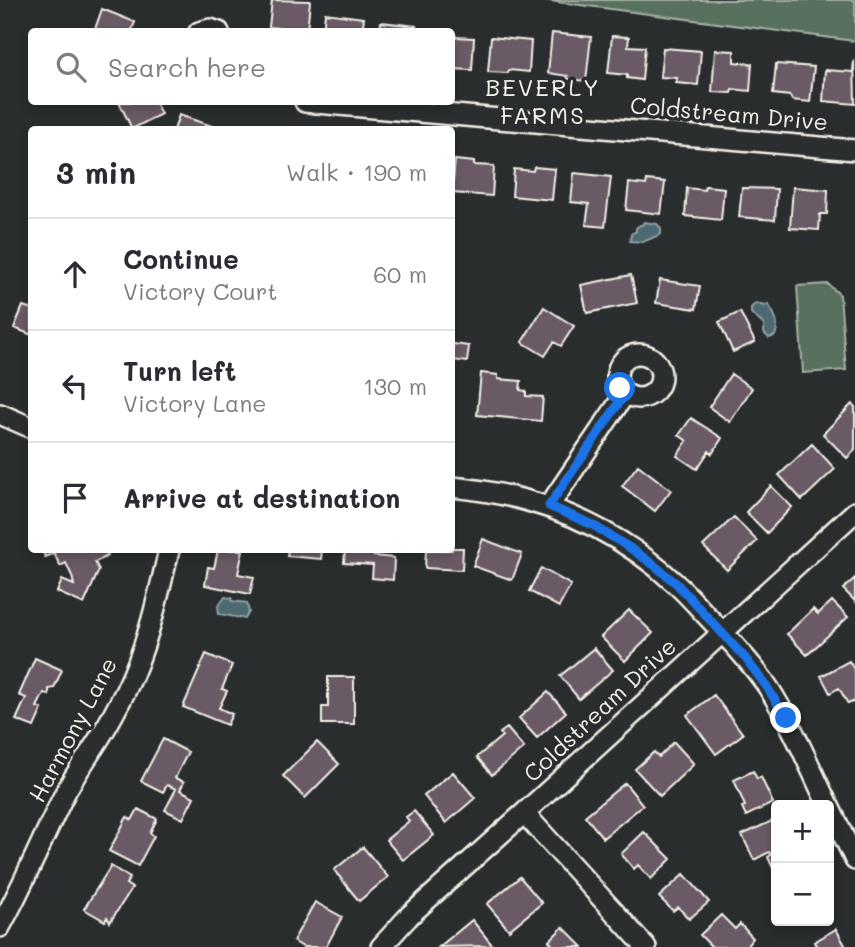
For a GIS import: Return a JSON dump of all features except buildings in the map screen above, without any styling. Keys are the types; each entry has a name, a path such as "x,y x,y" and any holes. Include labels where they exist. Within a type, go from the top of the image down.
{"street":[{"name":"Coldstream Drive","path":"339,105 855,150"},
{"path":"549,506 625,394"},
{"path":"0,414 28,426"},
{"path":"455,487 505,494 549,506 591,524 630,548 677,584 722,632 767,687 786,718 826,800"},
{"name":"Coldstream Drive","path":"381,947 410,915 855,512"},
{"name":"Harmony Lane","path":"0,927 65,792 102,735 126,690 152,619 168,553"},
{"path":"524,813 646,947"},
{"path":"834,816 855,860"}],"green space":[{"path":"542,0 855,0 855,41"},
{"path":"828,284 840,295 846,370 803,373 797,286"}],"water":[{"path":"644,222 657,224 661,228 661,234 643,242 630,241 631,234"},
{"path":"756,303 764,306 768,304 773,312 777,323 775,336 769,338 764,333 764,325 751,313 751,308"},
{"path":"225,597 247,603 249,612 245,619 219,614 218,606"}],"district":[{"name":"BEVERLY FARMS","path":"543,102"}],"route":[{"path":"620,388 625,394 549,506 591,524 630,548 677,584 746,659 786,718"}]}
